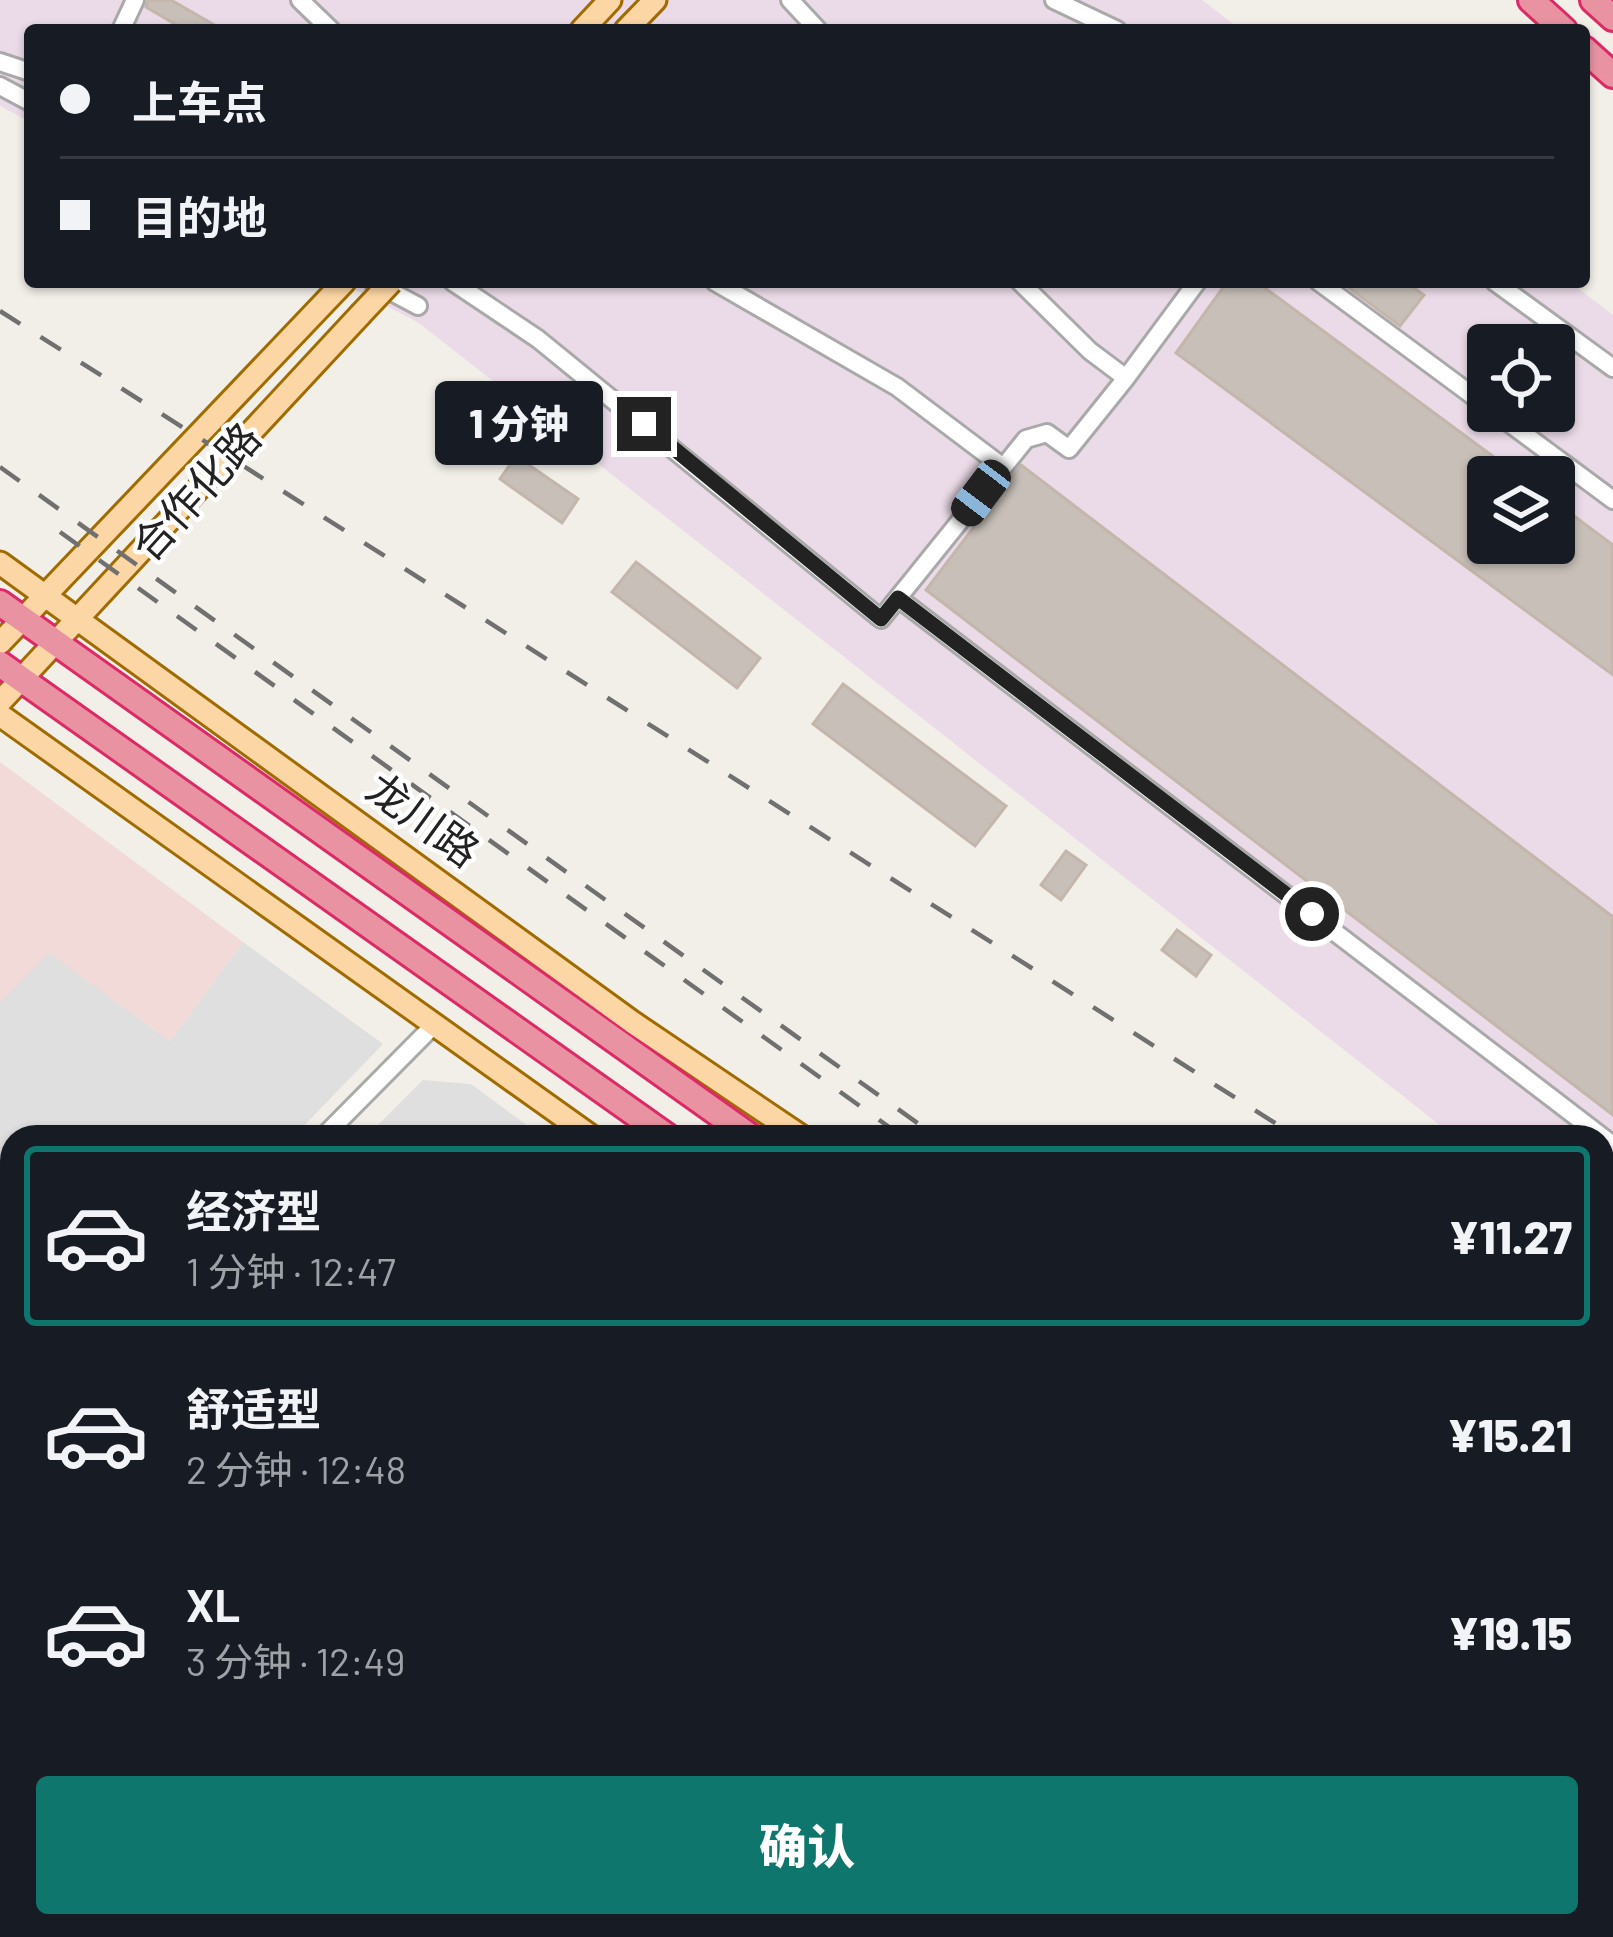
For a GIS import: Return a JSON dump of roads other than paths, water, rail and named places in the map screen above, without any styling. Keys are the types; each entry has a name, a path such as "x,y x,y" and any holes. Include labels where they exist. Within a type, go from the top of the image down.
{"highway":[{"path":"1532,0 1558,24"},
{"path":"1593,0 1613,18"},
{"path":"1590,54 1613,75"},
{"name":"龙川路","path":"0,603 734,1125"},
{"path":"0,664 651,1125"}],"main road":[{"path":"588,24 610,0"},
{"path":"632,24 656,0"},
{"name":"合作化路","path":"0,643 339,288"},
{"name":"合作化路","path":"0,702 385,288"},
{"name":"龙川路","path":"0,563 632,1022 784,1125"},
{"path":"0,715 575,1125"}],"street":[{"path":"300,0 326,24"},
{"path":"790,0 812,24"},
{"path":"1054,0 1104,24"},
{"path":"384,288 418,306"},
{"path":"462,288 538,339 881,619 1025,439 1047,434 1069,449 1193,288"},
{"path":"726,288 897,386 1003,467"},
{"path":"1026,288 1090,351 1126,378"},
{"path":"1327,288 1467,392"},
{"path":"1503,288 1613,368"},
{"path":"1521,432 1613,500"},
{"path":"898,598 1588,1125"},
{"path":"336,1125 436,1030"},
{"path":"350,1125 436,1030"}],"railway":[{"path":"0,311 1278,1125"},
{"path":"0,467 920,1125"},
{"path":"60,532 886,1125"}]}
